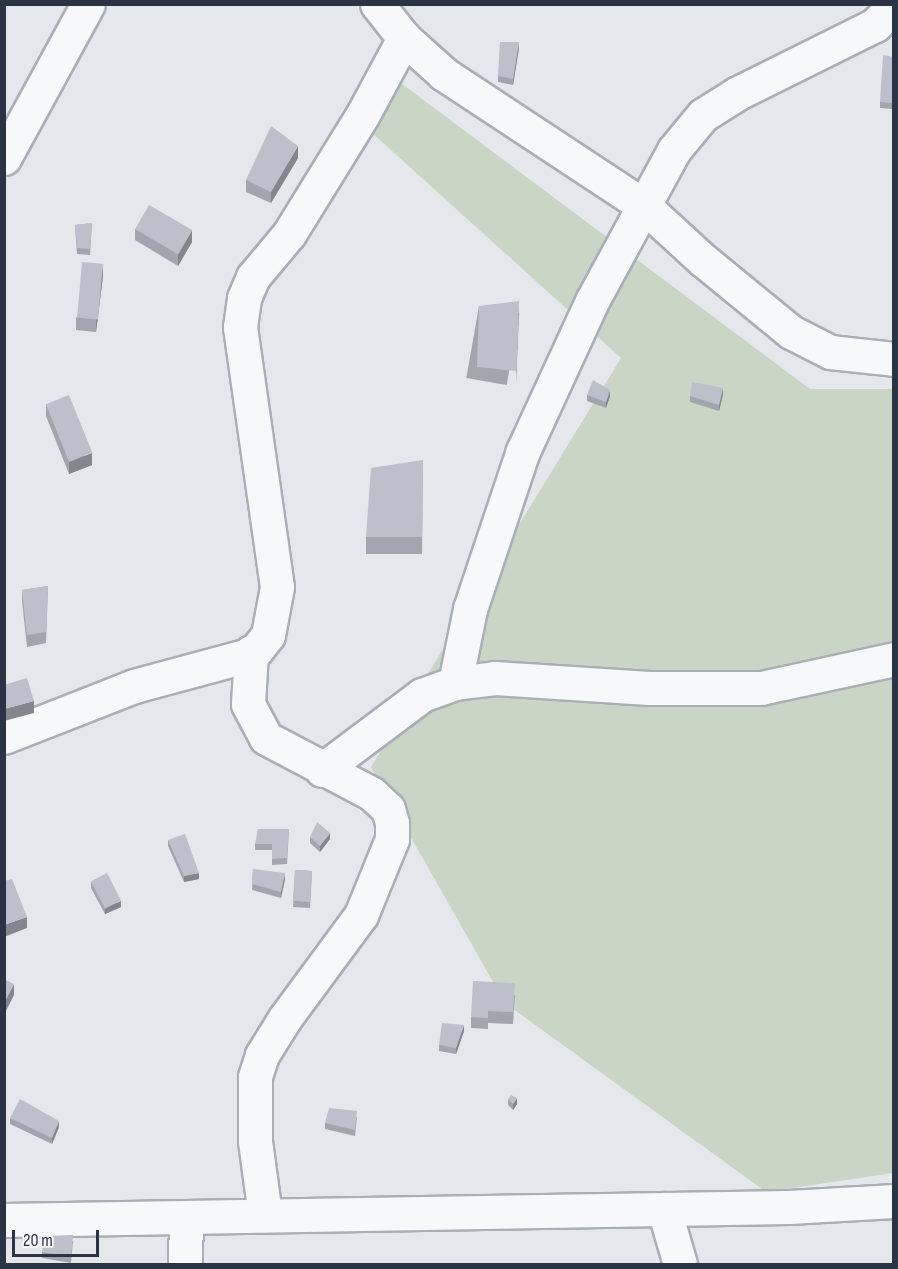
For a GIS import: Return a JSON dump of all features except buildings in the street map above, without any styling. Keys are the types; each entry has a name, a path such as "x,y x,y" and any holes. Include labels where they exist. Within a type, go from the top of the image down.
{"street":[{"path":"4,158 88,4"},
{"path":"378,4 404,38 444,74 644,206 702,260 791,332 830,352 894,359"},
{"path":"455,683 470,609 523,451 592,301 674,150 704,115 736,94 874,25 894,5"},
{"path":"4,737 134,686 251,652 268,635 277,587 240,327 244,298 253,277 289,234 362,116 404,38"},
{"path":"251,652 246,691 255,724 280,749 372,794 388,809 392,838 361,915 285,1018 262,1055 255,1077 255,1141 265,1215"},
{"path":"322,770 422,695 455,683 495,678 649,688 761,688 894,659"},
{"path":"4,1220 664,1209 894,1201"},
{"path":"664,1209 681,1264"},
{"path":"185,1264 186,1218"}],"green space":[{"path":"382,69 810,389 893,389 893,1173 766,1192 505,1003 371,767 621,358 350,113"}]}
